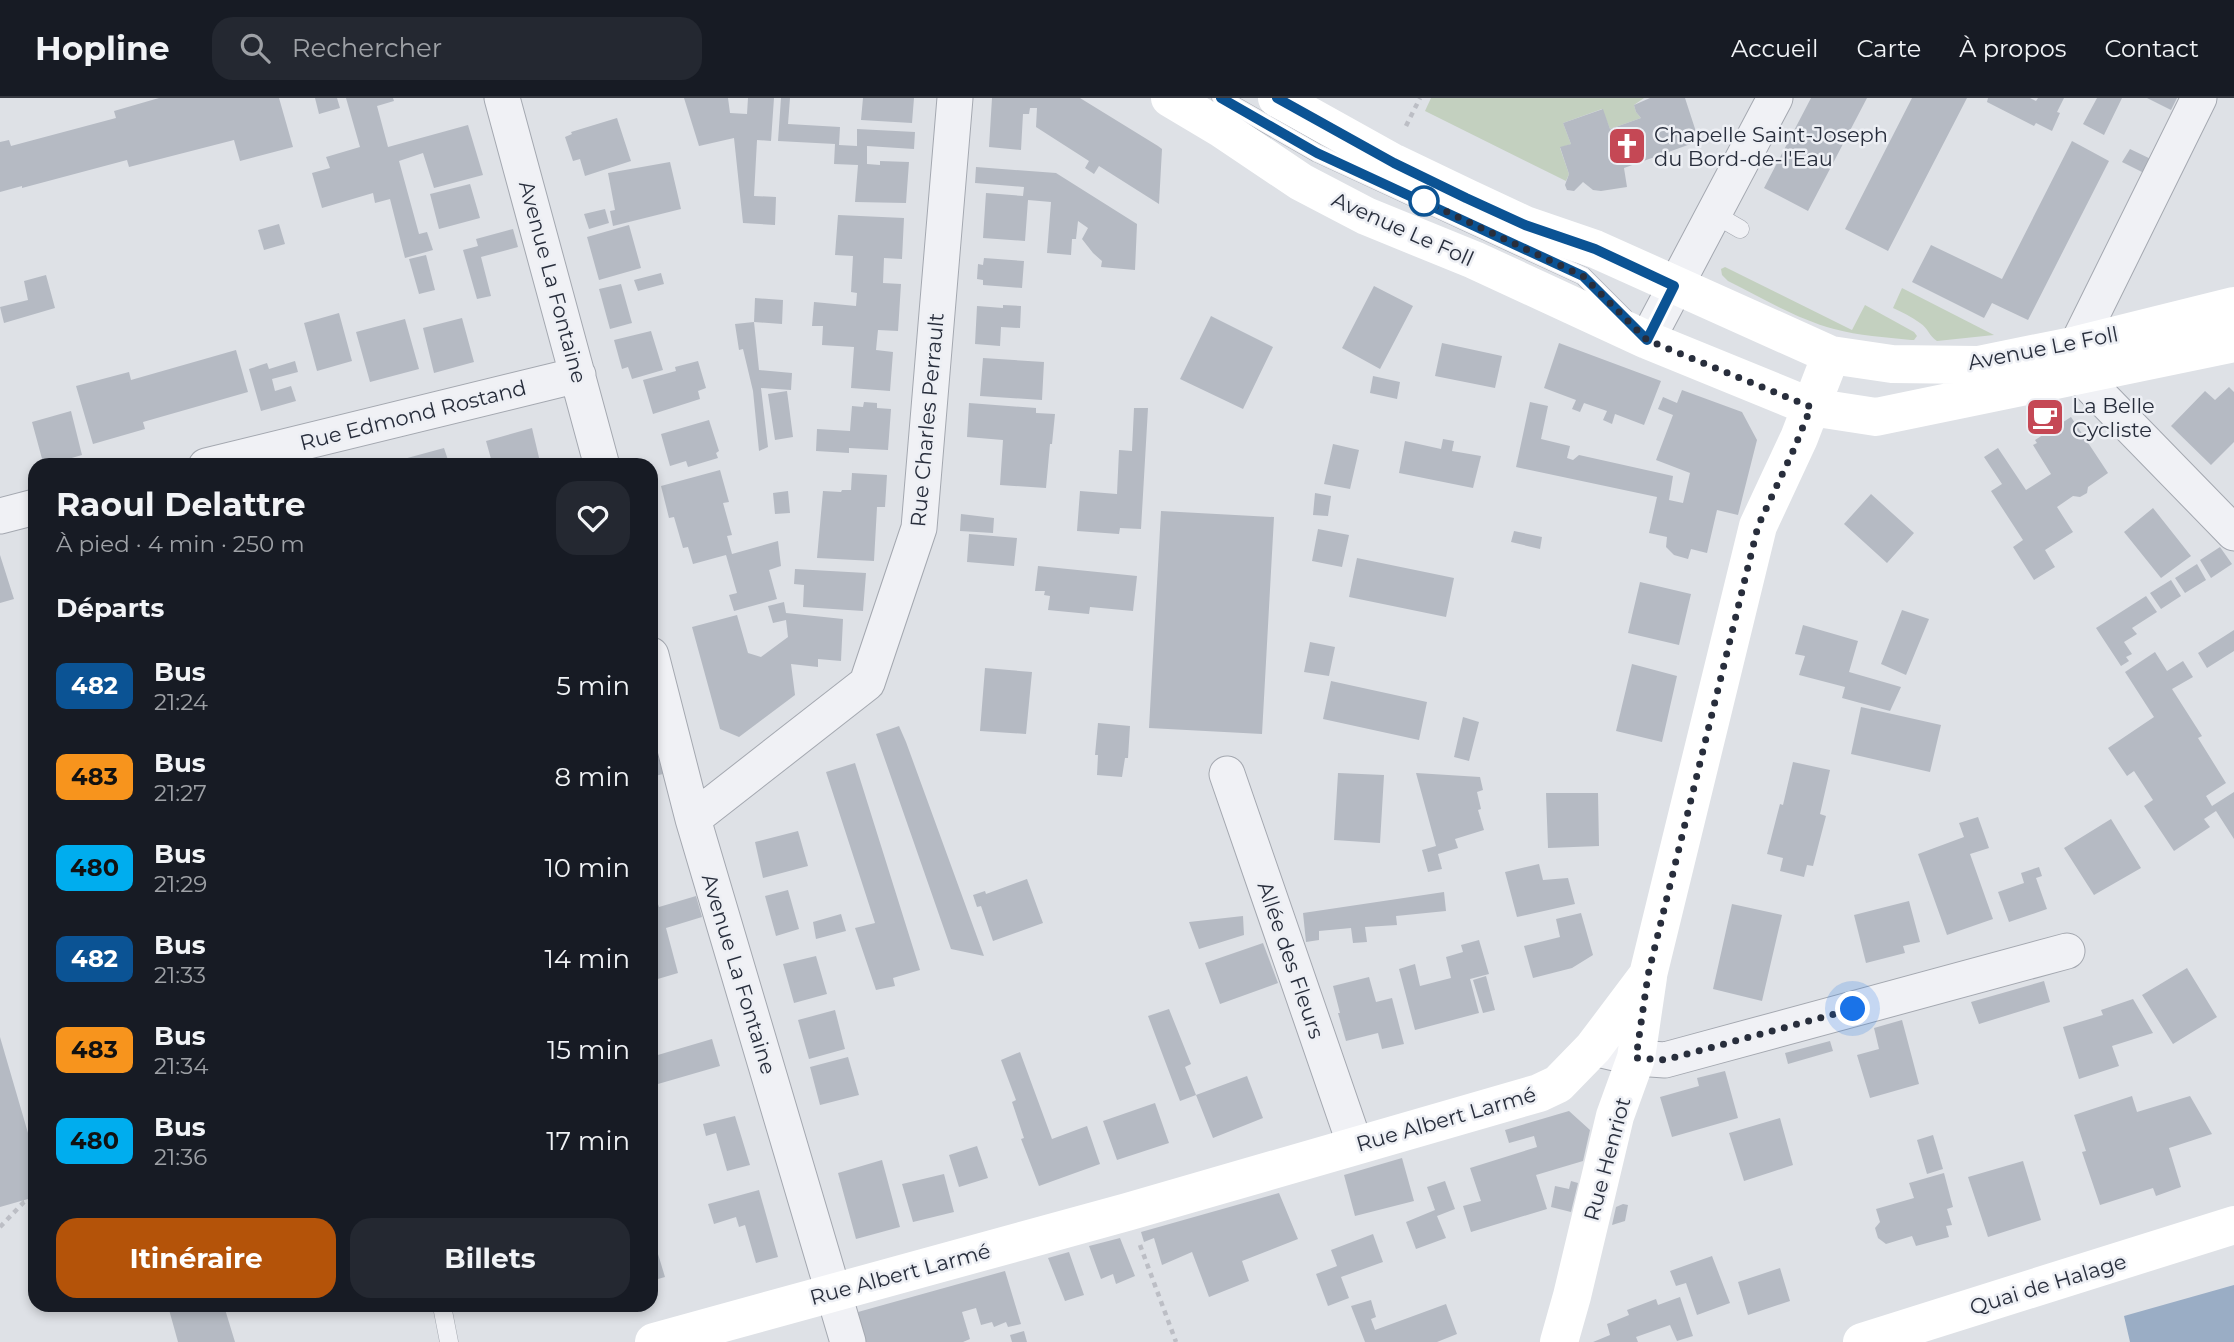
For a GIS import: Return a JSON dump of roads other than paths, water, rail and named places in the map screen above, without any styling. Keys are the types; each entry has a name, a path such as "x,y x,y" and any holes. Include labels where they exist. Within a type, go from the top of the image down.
{"main road":[{"name":"Avenue Le Foll","path":"1170,98 1301,182 1366,216 1474,260 1647,340 1811,407 1876,417 2079,361 2234,306"},
{"name":"Avenue Le Foll","path":"1277,98 1394,163 1466,198 1525,225 1595,249 1831,355 1892,364 1978,365 2079,361 2234,343"},
{"name":"Rue Albert Larmé","path":"654,1342 1127,1212 1539,1093 1558,1084 1592,1048 1648,975 1758,526 1794,449 1831,355"},
{"name":"Rue Henriot","path":"1559,1342 1615,1116 1636,1058 1648,975"},
{"path":"1558,1084 1594,1089 1601,1094 1615,1116"},
{"name":"Quai de Halage","path":"1862,1342 2234,1225"}],"street":[{"name":"Avenue La Fontaine","path":"502,98 600,458"},
{"name":"Rue Charles Perrault","path":"693,819 867,683 919,528 955,98"},
{"path":"1647,340 1674,286 1727,221 1775,98"},
{"path":"2199,98 2079,361 2234,533"},
{"name":"Rue Edmond Rostand","path":"238,458 578,374"},
{"path":"0,516 28,509"},
{"name":"Avenue La Fontaine","path":"658,682 693,819 848,1342"},
{"name":"Allée des Fleurs","path":"1227,774 1355,1145"},
{"path":"1592,1048 1636,1058 1665,1060 2067,951"}],"lane":[{"name":"Avenue Le Foll","path":"1221,98 1317,153 1583,276 1647,340"},
{"path":"443,1312 449,1342"}],"water":[{"path":"2234,1285 2234,1342 2130,1342 2124,1316"}],"place":[{"name":"Chapelle Saint-Joseph du Bord-de-l'Eau","path":"1627,146"},
{"name":"La Belle Cycliste","path":"2045,417"}]}
